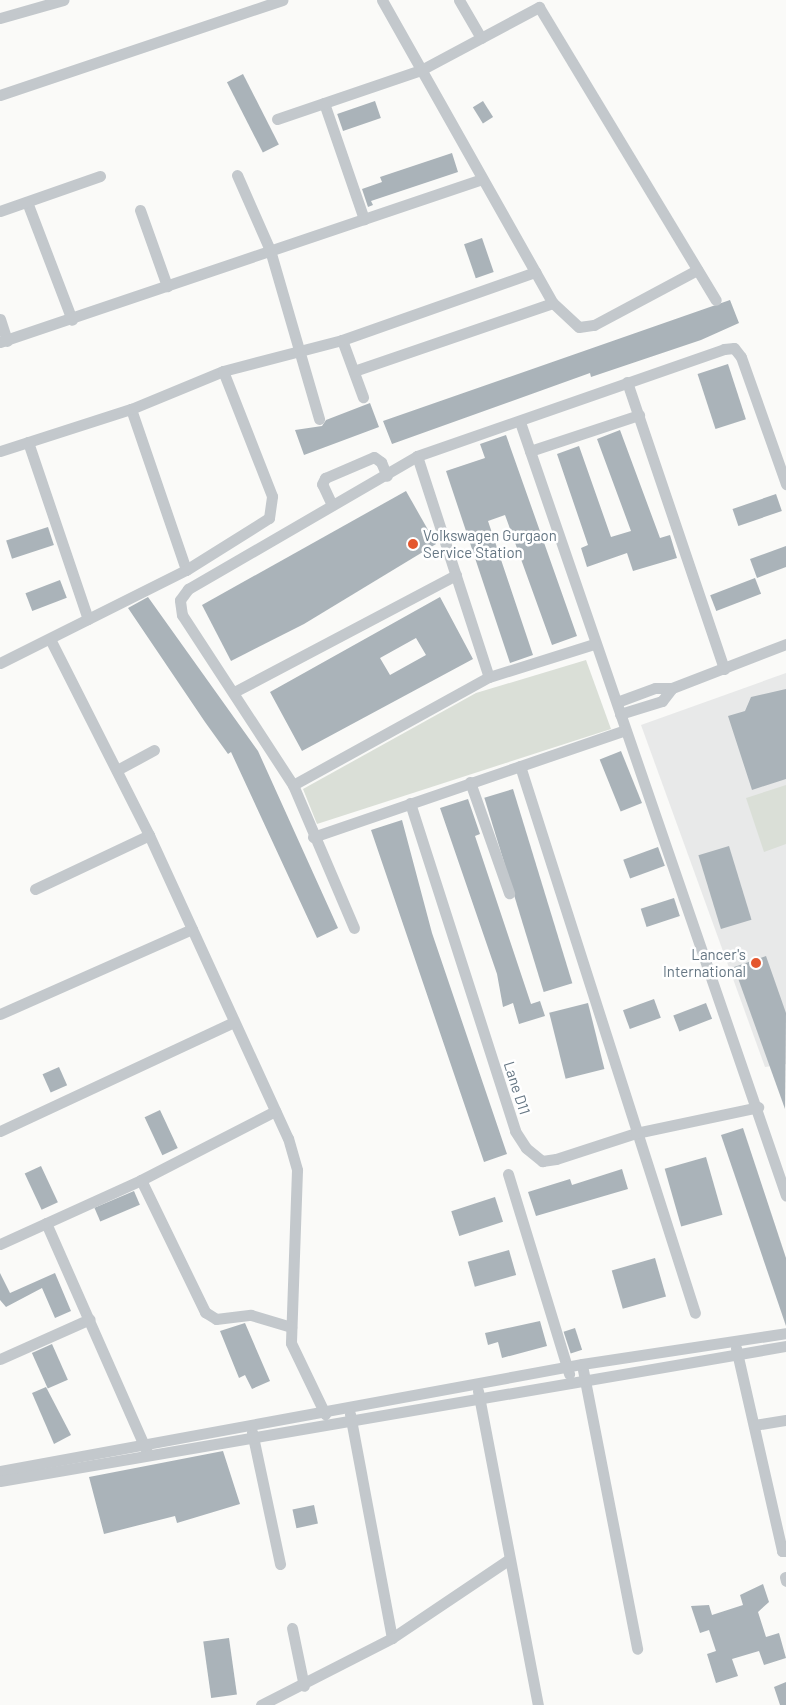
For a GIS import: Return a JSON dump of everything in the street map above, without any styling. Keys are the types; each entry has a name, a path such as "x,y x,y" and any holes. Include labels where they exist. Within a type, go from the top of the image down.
{"street":[{"path":"0,18 63,0"},
{"path":"0,95 282,0"},
{"path":"382,0 553,303 579,327 594,325 697,270"},
{"path":"459,0 481,38"},
{"path":"276,119 421,70 539,7 716,300"},
{"path":"324,103 364,219"},
{"path":"237,175 270,250 319,419"},
{"path":"0,211 100,176"},
{"path":"0,319 3,342 482,179"},
{"path":"26,202 72,320"},
{"path":"140,210 166,286"},
{"path":"0,451 130,409 223,371 300,349 342,340 535,272"},
{"path":"354,371 553,303"},
{"path":"342,340 363,397"},
{"path":"354,928 313,837 293,785 182,615 180,600 188,589 332,505 386,476 416,456 520,422 627,382 734,348 786,484"},
{"path":"0,663 186,570 269,518 273,507 223,371"},
{"path":"627,382 724,669"},
{"path":"130,409 186,570"},
{"path":"530,451 639,415"},
{"path":"520,422 594,644 617,702 623,731 758,1107 786,1196"},
{"path":"28,442 88,619"},
{"path":"416,456 489,677"},
{"path":"332,505 322,484 325,478 374,457 382,462 386,476"},
{"path":"234,692 456,574"},
{"path":"50,639 117,770 192,929 275,1111 297,1170 291,1327 296,1360 325,1414"},
{"path":"293,785 489,677 594,644"},
{"path":"617,702 655,688 672,688 786,644"},
{"path":"620,714 662,701 672,688"},
{"path":"313,837 410,802 623,731"},
{"path":"117,770 154,750"},
{"path":"520,766 694,1313"},
{"path":"470,782 509,893"},
{"name":"Lane D11","path":"410,802 515,1131 542,1161 636,1133 758,1107"},
{"path":"35,889 148,835"},
{"path":"0,1014 192,929"},
{"path":"0,1131 234,1022"},
{"path":"0,1244 141,1180 275,1111"},
{"path":"508,1174 572,1380"},
{"path":"141,1180 205,1312 216,1319 251,1315 291,1327"},
{"path":"46,1223 147,1451"},
{"path":"0,1359 90,1319"},
{"path":"0,1471 147,1451 252,1434 350,1415 477,1384 582,1364 786,1333"},
{"path":"735,1341 782,1551 786,1551"},
{"path":"252,1434 325,1414 350,1415 479,1397 572,1380 786,1346"},
{"path":"582,1364 637,1649"},
{"path":"477,1384 508,1560 538,1705"},
{"path":"350,1415 392,1638"},
{"path":"754,1425 786,1420"},
{"path":"252,1434 280,1564"},
{"path":"0,1481 147,1451"},
{"path":"261,1705 304,1686 392,1638 508,1560"},
{"path":"292,1628 304,1686"}],"shaded area":[{"path":"586,660 611,729 317,824 303,789 476,693"},
{"name":"Lancer's International","path":"786,673 786,1064 765,1067 641,725"},
{"path":"786,785 786,844 764,852 746,798"}],"building":[{"path":"243,74 279,144 263,153 227,82"},
{"path":"375,101 381,118 343,131 337,114"},
{"path":"483,101 493,117 483,123 473,107"},
{"path":"452,153 458,172 371,201 373,205 368,207 362,189 382,182 380,177"},
{"path":"482,238 494,272 476,278 464,244"},
{"path":"730,300 739,323 701,340 591,377 590,373 392,444 383,421"},
{"path":"728,364 746,419 715,429 698,374"},
{"path":"370,403 379,427 304,455 295,430 322,426 326,420"},
{"path":"620,430 660,538 670,535 677,558 633,571 627,553 587,567 581,548 588,545 557,454 579,446 611,537 631,531 597,439"},
{"path":"506,435 577,636 552,645 505,515 488,521 533,655 510,663 446,471 485,458 480,444"},
{"path":"406,491 436,544 304,624 231,661 202,605"},
{"path":"776,494 782,511 738,526 733,509"},
{"path":"48,527 54,545 12,559 6,541"},
{"path":"786,546 786,567 757,578 750,559"},
{"path":"755,578 761,594 716,611 710,595"},
{"path":"60,580 67,598 32,611 25,593"},
{"path":"148,597 258,751 338,928 317,938 231,752 228,754 205,722 128,608"},
{"path":"440,597 473,659 302,751 270,692","holes":["416,638 426,655 390,675 380,658"]},
{"path":"786,689 786,779 752,790 728,716 745,711 751,697"},
{"path":"621,751 642,803 621,812 600,760"},
{"path":"513,789 572,983 544,992 484,798"},
{"path":"468,799 480,834 475,836 531,1004 540,1001 545,1016 519,1024 513,1003 503,1007 497,974 440,808"},
{"path":"402,820 432,933 507,1154 484,1162 371,830"},
{"path":"729,846 752,920 721,929 698,855"},
{"path":"658,847 665,866 630,878 623,860"},
{"path":"674,898 680,916 647,927 641,909"},
{"path":"766,956 786,1013 785,1109 734,967"},
{"path":"654,999 661,1018 630,1029 623,1010"},
{"path":"588,1003 604,1069 566,1079 549,1013"},
{"path":"706,1003 712,1019 679,1031 673,1016"},
{"path":"59,1067 67,1085 51,1093 43,1074"},
{"path":"160,1110 178,1148 162,1155 145,1117"},
{"path":"743,1128 786,1258 786,1326 721,1135"},
{"path":"706,1157 723,1215 681,1227 665,1169"},
{"path":"41,1166 58,1202 42,1210 25,1174"},
{"path":"622,1169 628,1189 536,1216 528,1192 570,1179 572,1185"},
{"path":"134,1191 140,1205 100,1222 94,1208"},
{"path":"495,1197 503,1222 459,1236 451,1211"},
{"path":"509,1250 516,1275 475,1287 468,1262"},
{"path":"655,1258 666,1296 623,1309 612,1270"},
{"path":"0,1273 10,1293 55,1273 71,1311 55,1318 42,1288 6,1307 0,1300"},
{"path":"540,1321 547,1346 502,1358 498,1342 488,1345 485,1333"},
{"path":"245,1323 270,1381 252,1389 245,1375 239,1378 220,1331"},
{"path":"575,1328 582,1350 571,1354 564,1332"},
{"path":"52,1344 68,1380 48,1389 32,1353"},
{"path":"46,1387 71,1435 54,1444 32,1393"},
{"path":"223,1451 240,1504 177,1523 175,1516 104,1534 89,1477"},
{"path":"314,1505 318,1524 296,1528 292,1510"},
{"path":"763,1584 769,1602 758,1612 766,1637 779,1633 786,1658 764,1665 759,1651 732,1659 738,1676 716,1683 707,1654 716,1651 709,1630 700,1633 691,1606 709,1605 712,1615 743,1605 740,1595"},
{"path":"229,1638 237,1694 211,1698 203,1642"},
{"path":"786,1682 786,1705 780,1705 774,1687"}],"place":[{"name":"Volkswagen Gurgaon Service Station","path":"413,544"},
{"name":"Lancer's International","path":"756,963"}]}
